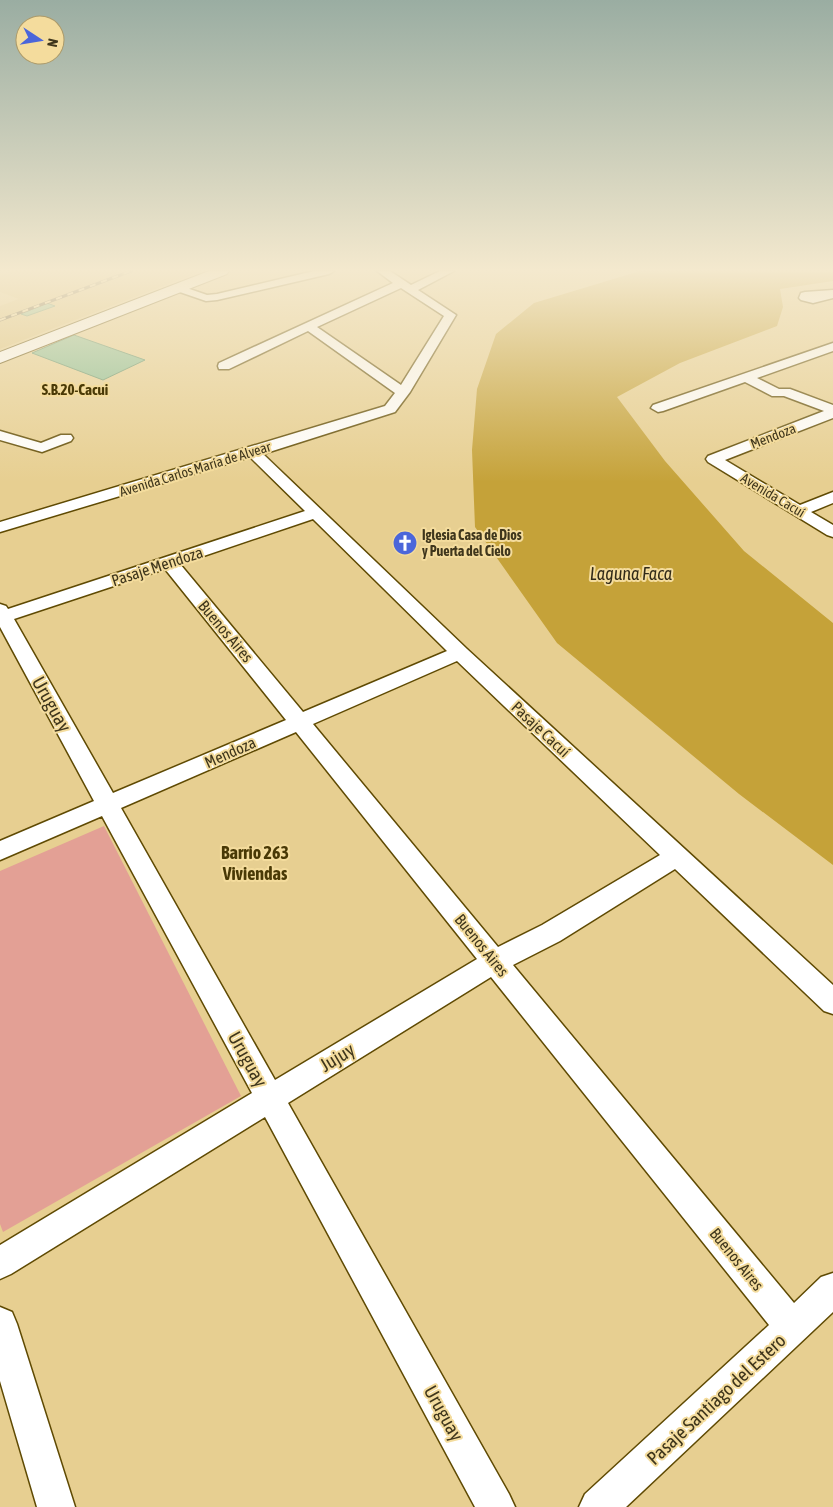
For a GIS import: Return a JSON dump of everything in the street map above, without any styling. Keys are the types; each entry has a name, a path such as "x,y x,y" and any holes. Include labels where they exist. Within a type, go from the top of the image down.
{"main road":[{"path":"0,352 32,341"},
{"path":"0,358 36,341"}],"street":[{"path":"224,366 276,341"},
{"path":"330,341 403,392 434,341"},
{"path":"658,408 833,347"},
{"path":"745,377 777,393 785,392 833,411"},
{"name":"Avenida Carlos María de Alvear","path":"0,527 390,409 403,392"},
{"name":"Mendoza","path":"713,459 833,411"},
{"path":"1,437 42,448 66,438"},
{"name":"Pasaje Cacuí","path":"253,452 460,653 833,1002"},
{"name":"Avenida Cacuí","path":"713,459 833,532"},
{"path":"800,511 833,497"},
{"name":"Pasaje Mendoza","path":"1,615 315,513"},
{"name":"Buenos Aires","path":"169,562 301,721 793,1328"},
{"name":"Uruguay","path":"1,615 496,1507"},
{"name":"Mendoza","path":"0,851 460,653"},
{"name":"Jujuy","path":"0,1263 495,961 551,933 677,856"},
{"name":"Pasaje Santiago del Estero","path":"598,1507 833,1289"},
{"path":"0,1324 56,1507"}],"shaded area":[{"path":"0,341 20,341 0,349"},
{"path":"104,826 241,1096 3,1232 0,1224 0,871"}],"water":[{"name":"Laguna Faca","path":"493,341 737,341 680,363 617,397 665,461 744,551 833,623 833,865 739,794 557,643 475,527 472,450 477,389"}],"building":[{"path":"59,341 92,341 145,360 103,380 32,353"}],"place":[{"name":"Iglesia Casa de Dios y Puerta del Cielo","path":"405,543"}],"district":[{"name":"S.B.20-Cacui","path":"75,390"},
{"name":"Barrio 263 Viviendas","path":"255,863"}]}
